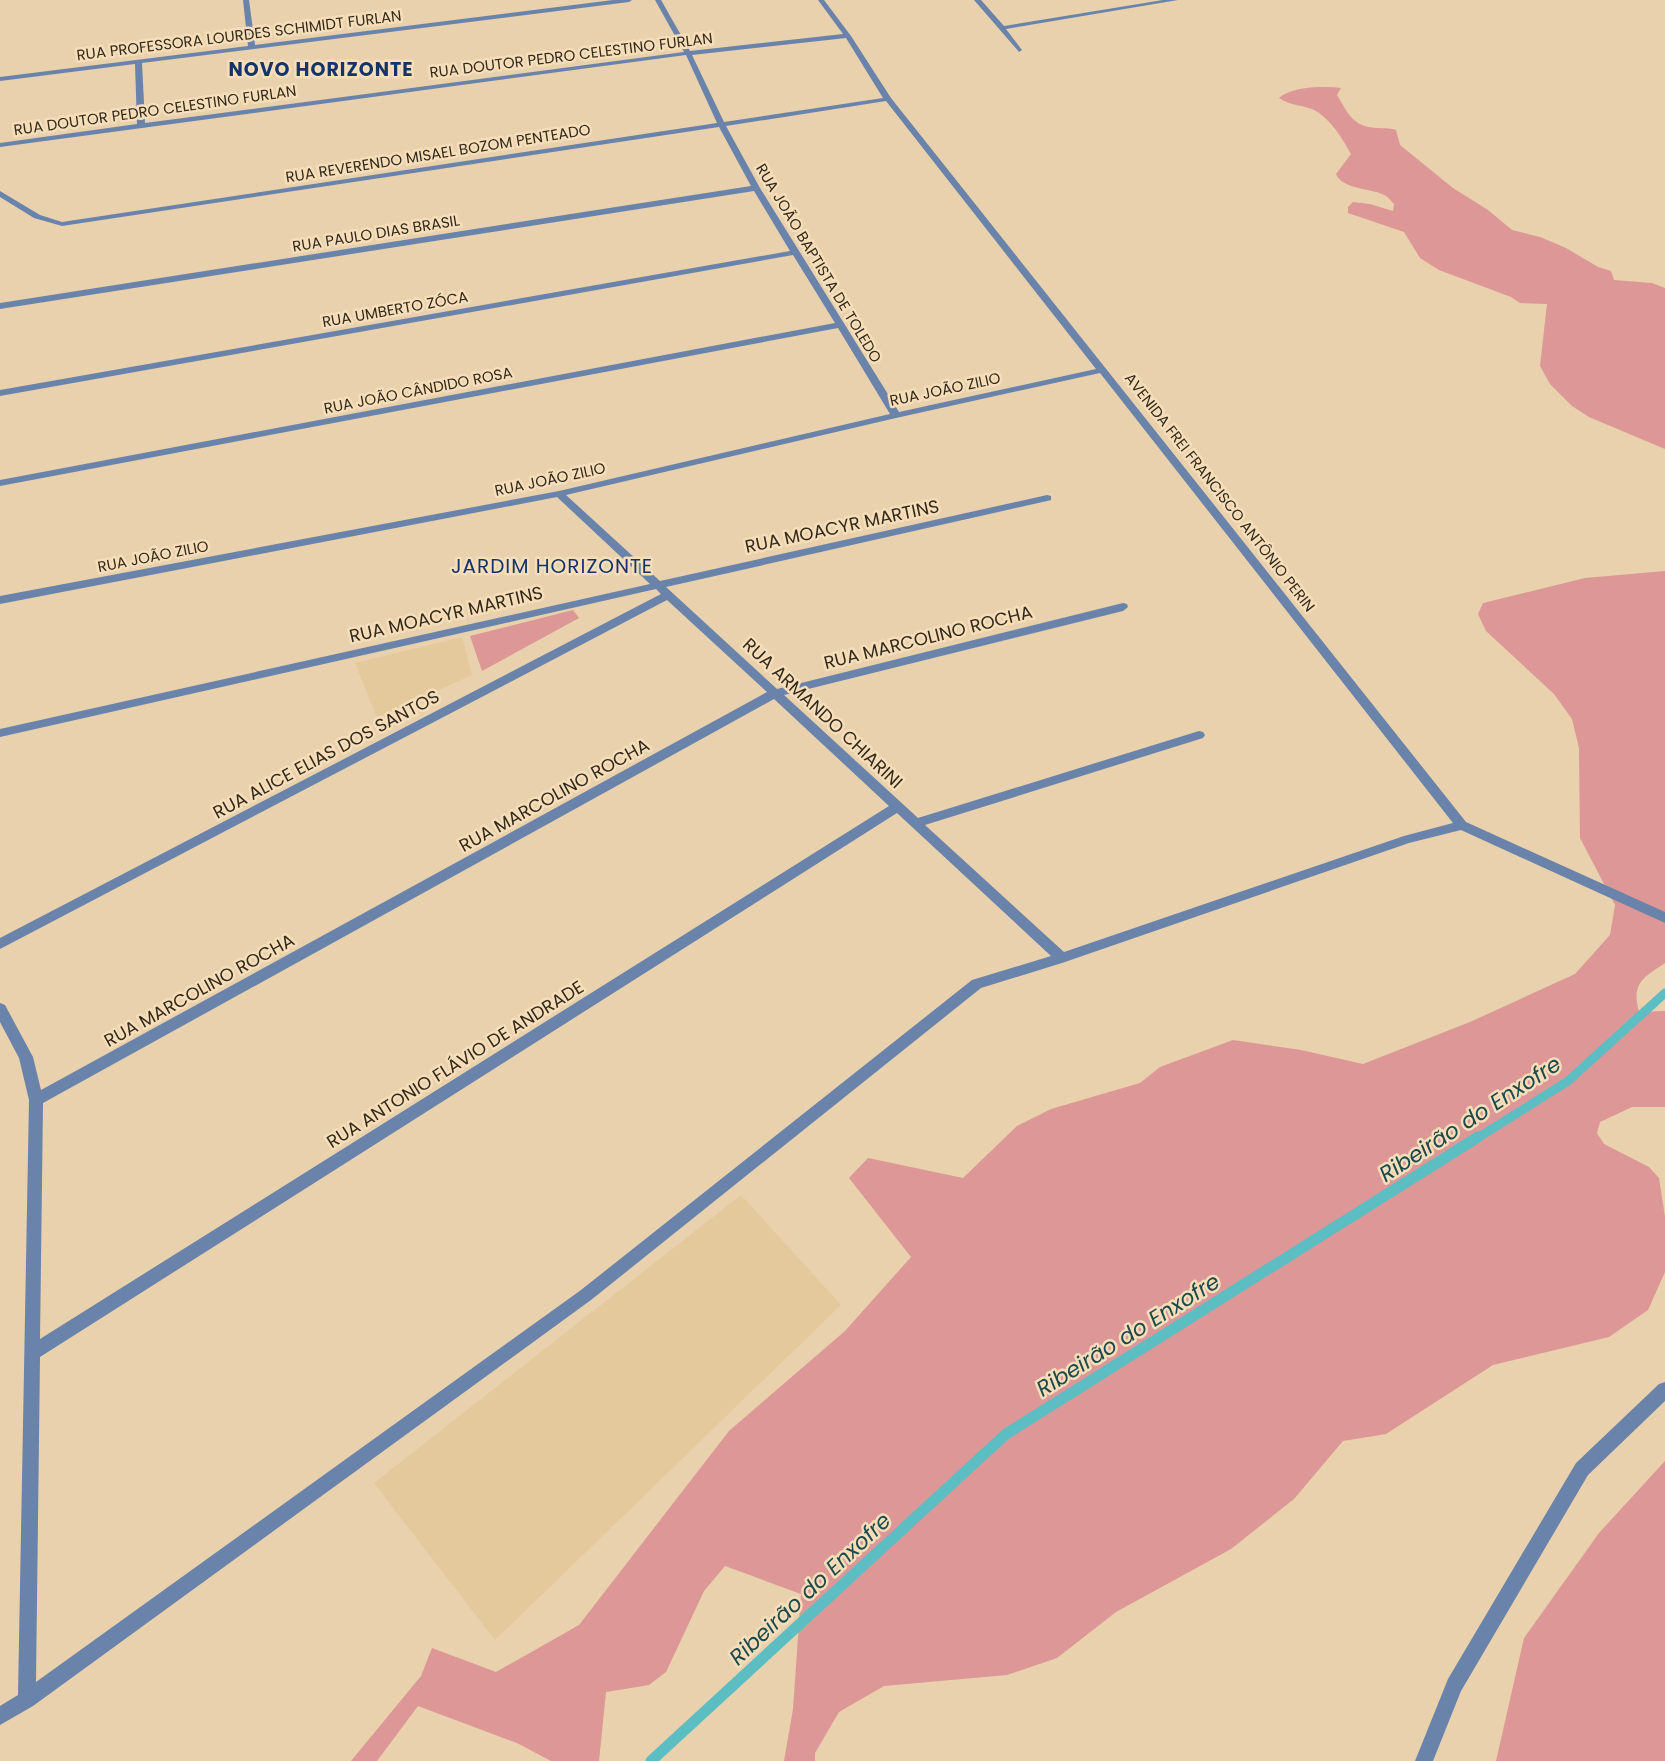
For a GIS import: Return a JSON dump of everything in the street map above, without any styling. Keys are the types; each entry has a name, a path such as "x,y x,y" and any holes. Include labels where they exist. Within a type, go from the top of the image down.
{"street":[{"path":"246,0 252,46"},
{"name":"RUA PROFESSORA LOURDES SCHIMIDT FURLAN","path":"0,79 630,0"},
{"name":"RUA JOÃO BAPTISTA DE TOLEDO","path":"658,0 688,53 721,124 756,188 896,415"},
{"name":"AVENIDA FREI FRANCISCO ANTÔNIO PERIN","path":"821,0 848,36 888,99 1462,824 1665,918"},
{"path":"977,0 1019,50"},
{"path":"1002,28 1175,0"},
{"name":"RUA DOUTOR PEDRO CELESTINO FURLAN","path":"0,145 688,53 848,36"},
{"path":"138,61 141,126"},
{"name":"RUA REVERENDO MISAEL BOZOM PENTEADO","path":"0,193 39,219 50,223 62,224 888,99"},
{"name":"RUA PAULO DIAS BRASIL","path":"0,306 756,188"},
{"name":"RUA UMBERTO ZÓCA","path":"0,393 796,252"},
{"name":"RUA JOÃO CÂNDIDO ROSA","path":"0,483 841,325"},
{"name":"RUA JOÃO ZILIO","path":"0,600 560,494 896,415 1103,370"},
{"name":"RUA ARMANDO CHIARINI","path":"560,494 1062,958"},
{"name":"RUA MOACYR MARTINS","path":"0,734 658,584 1047,498"},
{"name":"RUA ALICE ELIAS DOS SANTOS","path":"0,944 668,595"},
{"name":"RUA MARCOLINO ROCHA","path":"36,1100 776,693 1123,607"},
{"path":"916,823 1199,735"},
{"name":"RUA ANTONIO FLÁVIO DE ANDRADE","path":"32,1354 898,806"},
{"path":"0,1716 26,1700 586,1295 977,984 1062,958 1408,839 1462,824"},
{"path":"0,1008 26,1058 36,1100 26,1700"},
{"path":"1424,1761 1454,1685 1582,1469 1665,1390"}],"shaded area":[{"path":"1317,87 1341,88 1337,95 1353,119 1369,127 1396,130 1400,145 1453,188 1488,210 1512,230 1540,237 1566,248 1598,267 1611,271 1614,280 1652,283 1665,288 1665,449 1589,417 1572,406 1550,384 1540,366 1547,304 1520,303 1511,297 1439,270 1420,258 1404,232 1348,213 1348,207 1353,202 1370,204 1393,211 1394,204 1381,193 1351,186 1339,179 1336,174 1351,154 1336,130 1316,111 1288,103 1279,98 1300,89"},
{"path":"1665,571 1665,963 1641,982 1638,988 1637,1002 1639,1012 1665,1011 1665,1107 1632,1107 1600,1122 1597,1133 1604,1144 1649,1167 1659,1178 1665,1217 1665,1272 1648,1310 1609,1337 1493,1365 1386,1434 1343,1441 1294,1499 1231,1549 1116,1612 1057,1658 1007,1675 884,1686 839,1712 815,1753 815,1761 784,1761 793,1709 801,1594 725,1566 704,1591 666,1672 649,1685 606,1692 599,1761 551,1761 517,1743 418,1706 377,1761 351,1761 421,1676 432,1648 496,1672 579,1625 729,1431 845,1331 911,1257 849,1178 868,1158 963,1178 1017,1126 1051,1109 1140,1083 1160,1067 1233,1040 1301,1050 1363,1064 1470,1022 1575,974 1610,935 1615,905 1580,838 1579,748 1572,719 1554,694 1486,631 1478,614 1483,603 1585,578"},
{"path":"573,610 579,618 482,671 470,636"},
{"path":"462,637 472,675 377,718 355,663"},
{"path":"741,1195 841,1305 495,1640 374,1483"},
{"path":"1665,1461 1665,1761 1496,1761 1524,1638 1599,1533"}],"waterway":[{"name":"Ribeirão do Enxofre","path":"1476,1139 1568,1081 1665,993"},
{"name":"Ribeirão do Enxofre","path":"651,1761 1006,1434 1478,1137"}],"district":[{"name":"NOVO HORIZONTE","path":"321,69"},
{"name":"JARDIM HORIZONTE","path":"552,566"}]}
